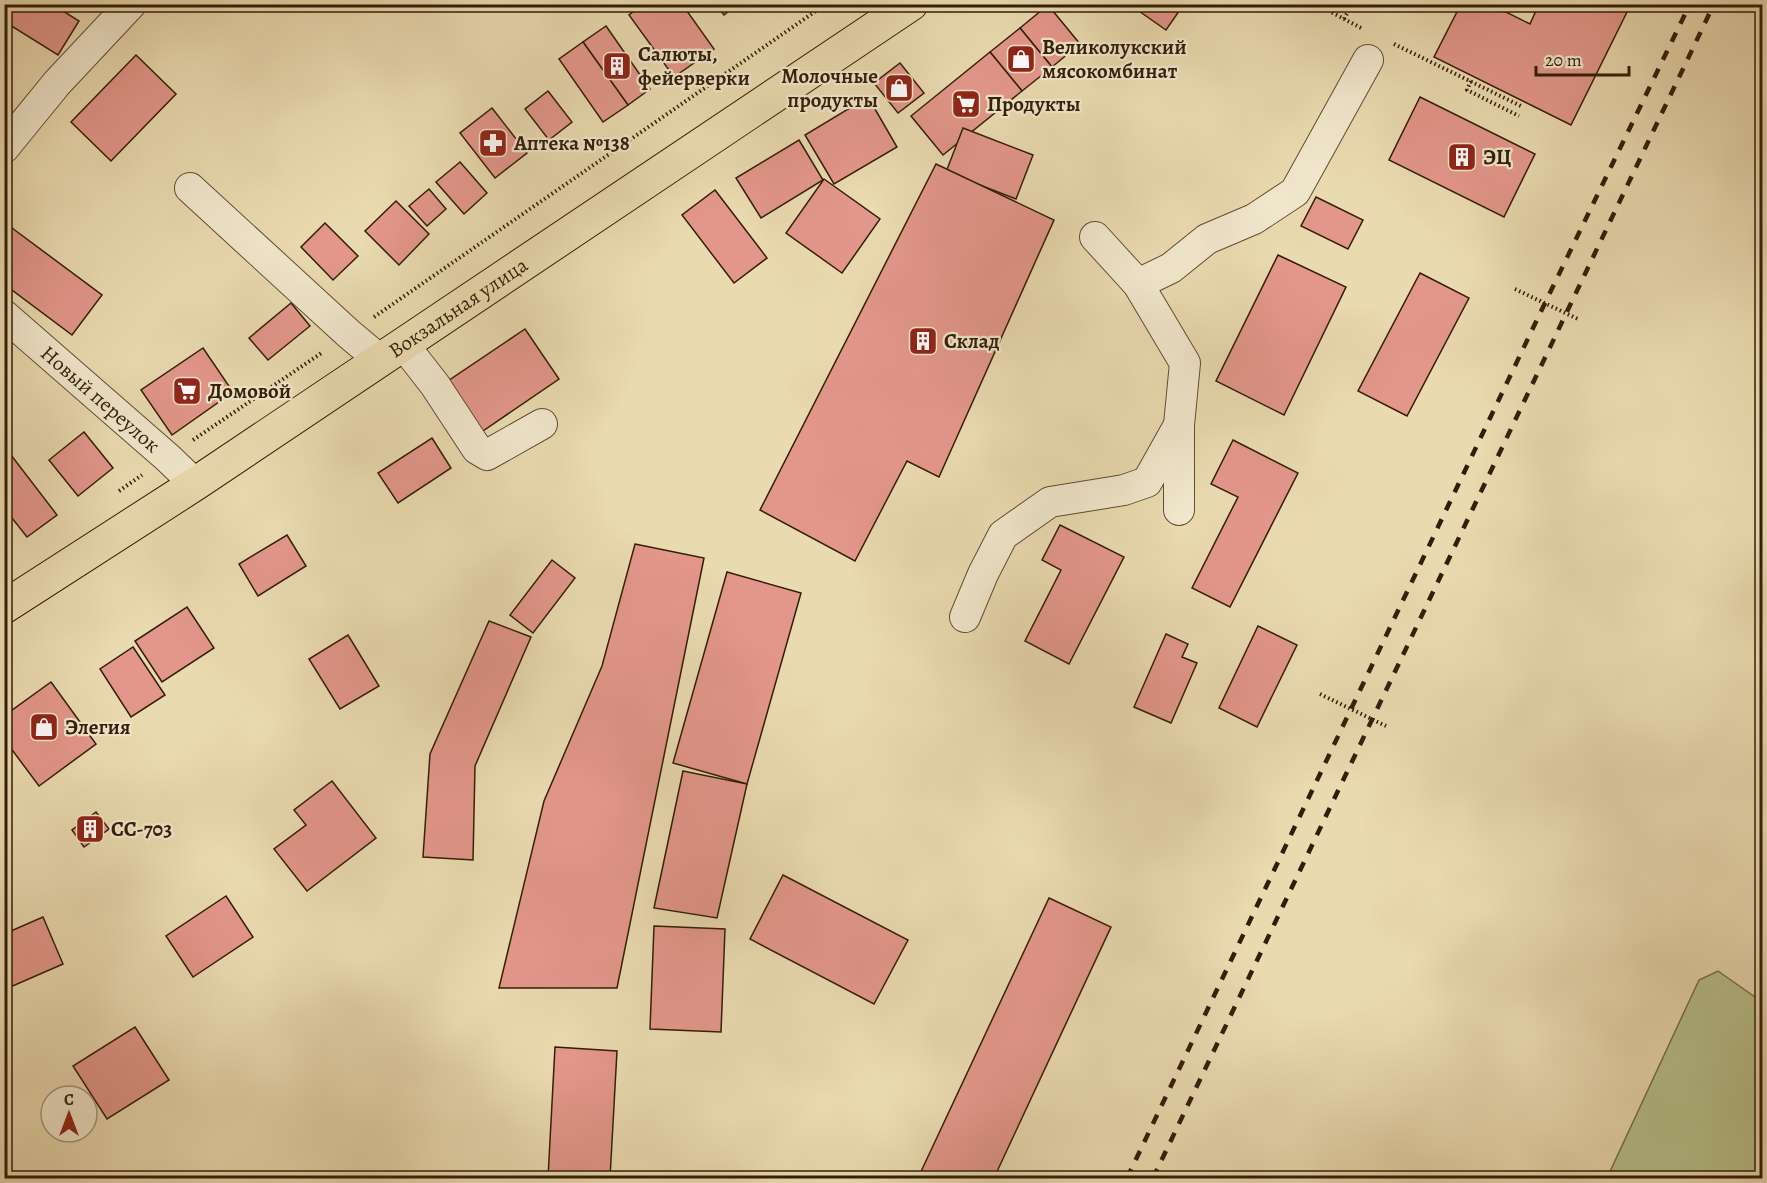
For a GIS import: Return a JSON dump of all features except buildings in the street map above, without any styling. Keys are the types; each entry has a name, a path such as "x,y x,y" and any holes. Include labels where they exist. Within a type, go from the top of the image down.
{"main road":[{"name":"Вокзальная улица","path":"4,607 195,484 911,4"}],"street":[{"path":"4,148 57,83 131,4"},
{"path":"1138,284 1171,268 1207,239 1254,219 1295,192 1376,45"},
{"path":"190,188 349,334 392,352 435,385 477,449 488,454 542,424"},
{"path":"1095,237 1138,284 1185,363 1179,425 1179,510"},
{"name":"Новый переулок","path":"4,315 195,484"},
{"path":"965,616 1003,535 1050,502 1124,490 1147,482 1179,425"}],"path":[{"path":"110,497 826,4"},
{"path":"1316,4 1344,19 1376,45 1471,81 1523,107"},
{"path":"1344,19 1352,4"},
{"path":"1471,81 1467,90 1519,116"},
{"path":"1515,289 1580,320"},
{"path":"1320,694 1386,726"}],"green space":[{"path":"1718,971 1762,1002 1762,1178 1607,1178 1699,980"}],"railway":[{"path":"1127,1178 1690,4"},
{"path":"1153,1178 1714,4"}],"place":[{"name":"Великолукский мясокомбинат","path":"1021,59"},
{"name":"Салюты, фейерверки","path":"617,66"},
{"name":"Молочные продукты","path":"899,88"},
{"name":"Продукты","path":"966,104"},
{"name":"Аптека №138","path":"493,143"},
{"name":"ЭЦ","path":"1462,157"},
{"name":"Склад","path":"923,341"},
{"name":"Домовой","path":"187,391"},
{"name":"Элегия","path":"44,727"},
{"name":"СС-703","path":"90,829"}]}
